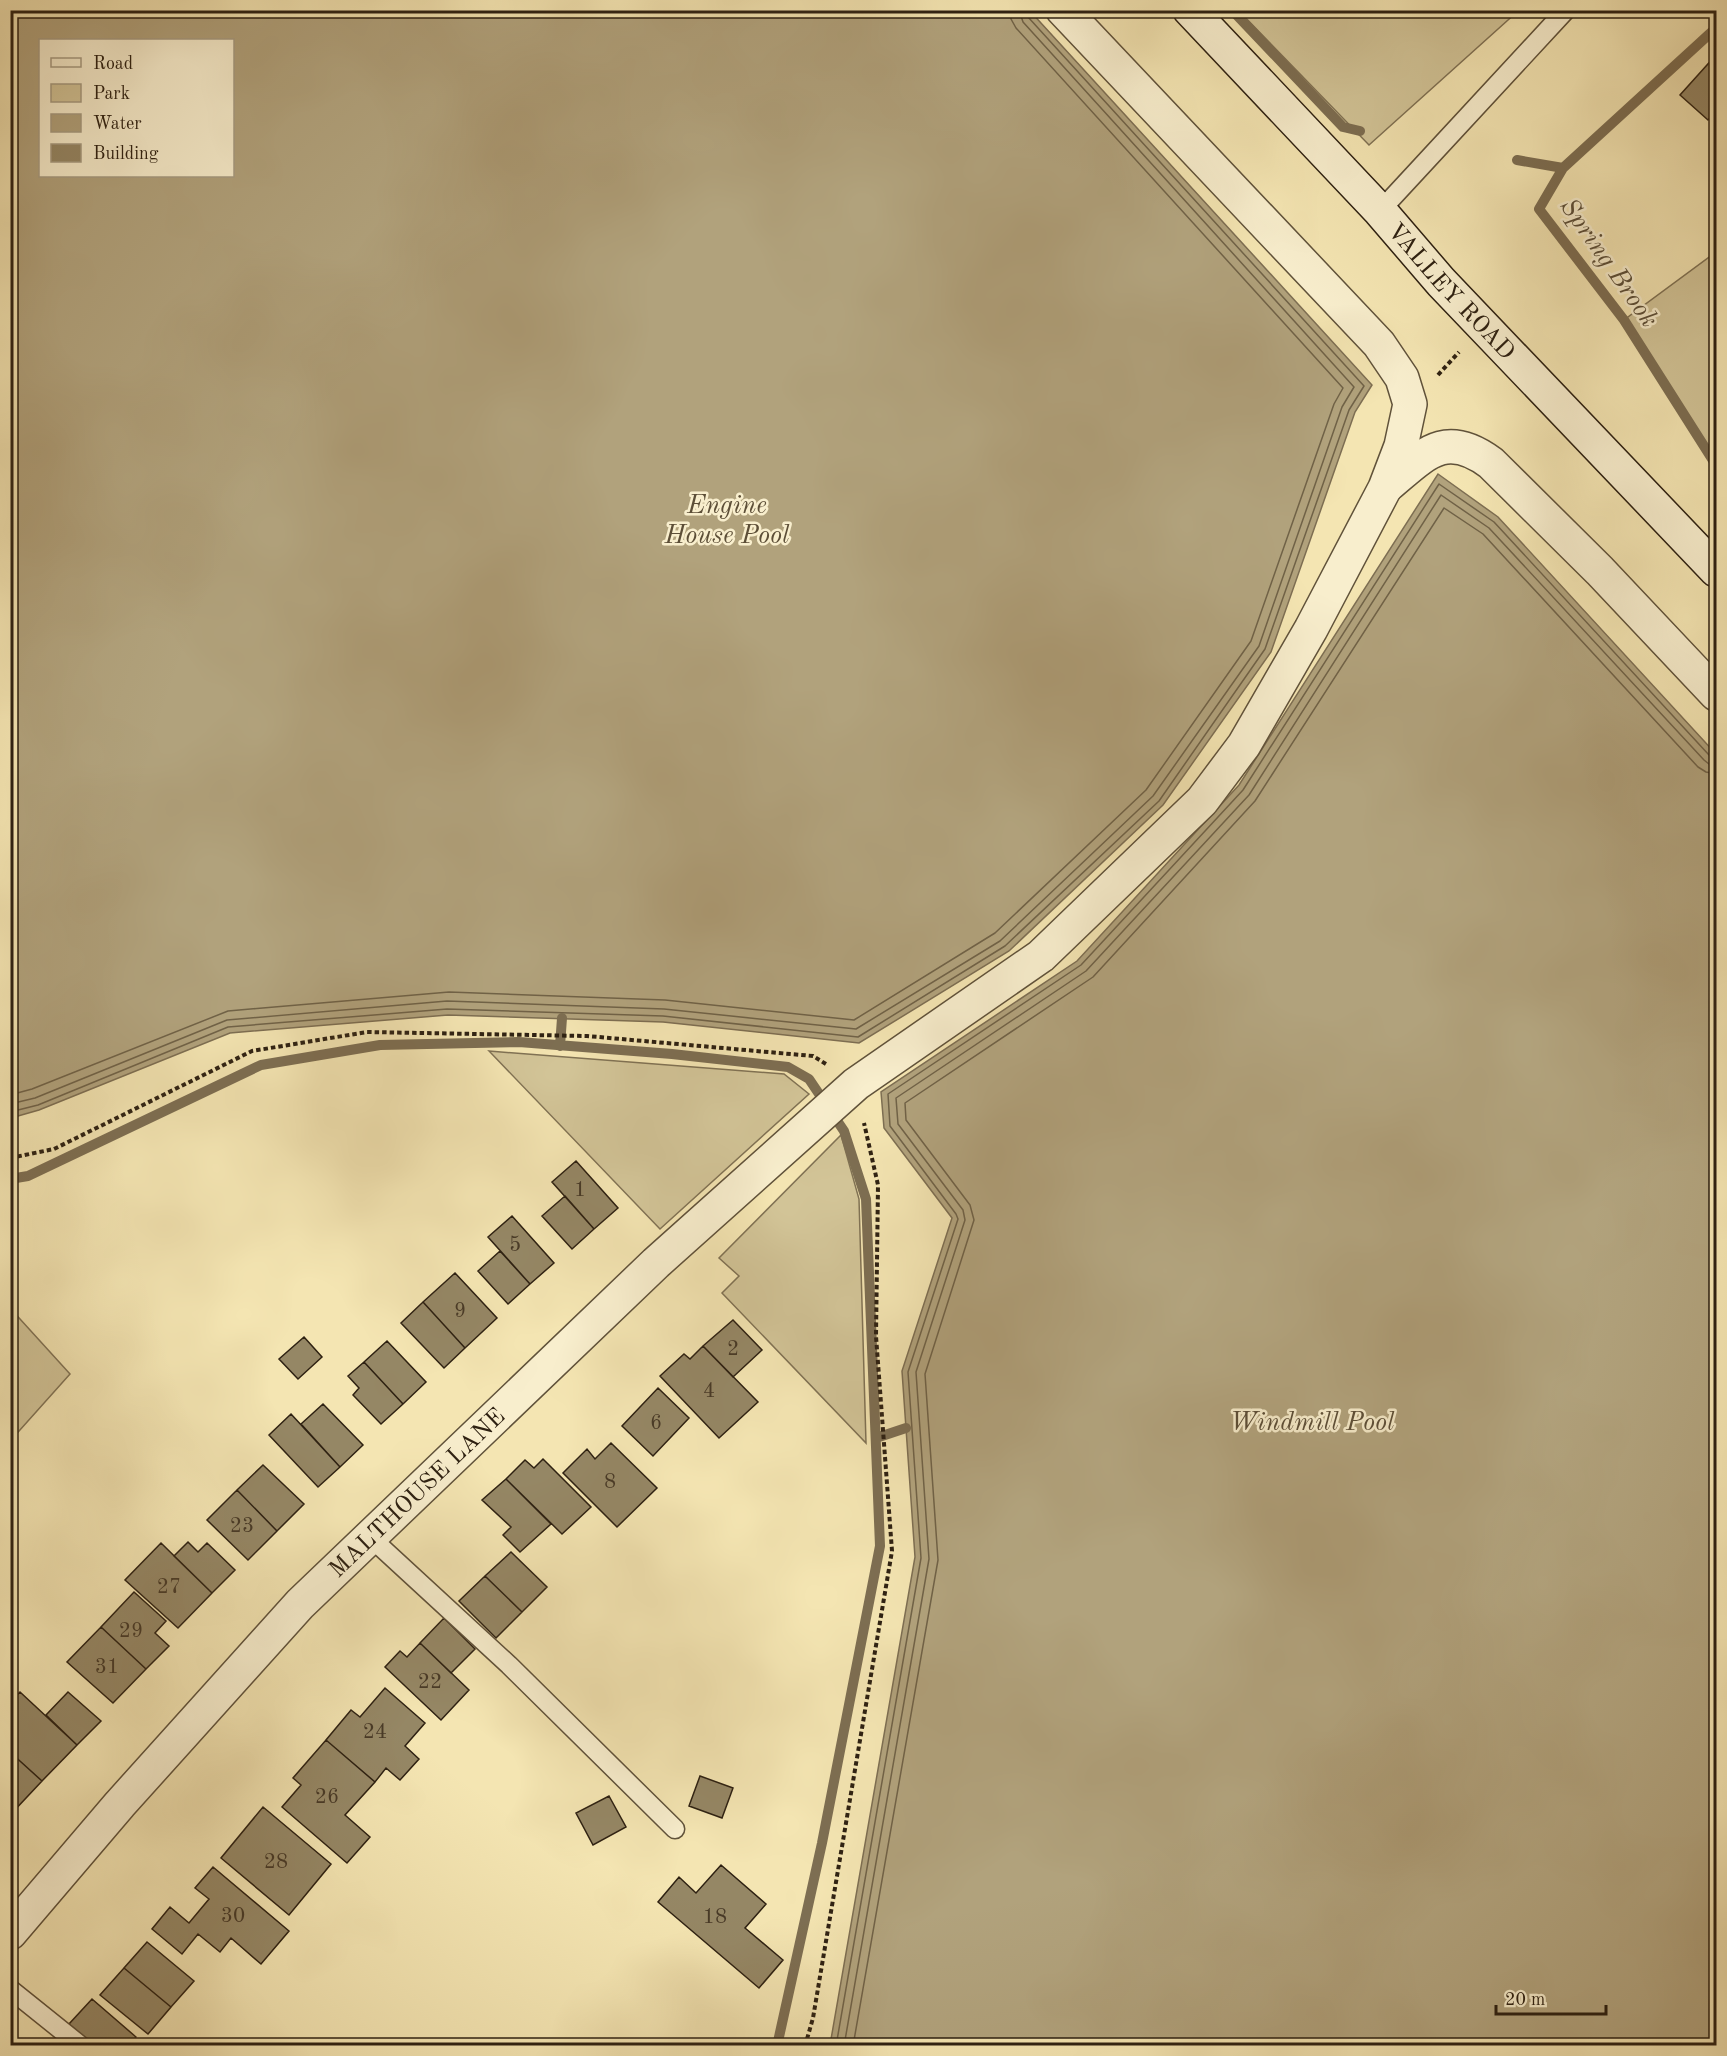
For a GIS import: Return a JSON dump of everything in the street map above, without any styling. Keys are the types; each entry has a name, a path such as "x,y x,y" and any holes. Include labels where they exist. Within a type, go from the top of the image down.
{"street":[{"path":"1063,10 1379,344 1402,378 1410,404 1407,424 1385,488"},
{"name":"VALLEY ROAD","path":"1190,10 1380,211 1441,282 1716,570"},
{"path":"1385,488 1426,454 1442,447 1457,446 1480,455 1491,463 1600,571 1716,694"},
{"name":"MALTHOUSE LANE","path":"10,1934 120,1804 300,1604 656,1263 856,1084 1041,956 1202,801 1244,745 1294,658 1385,488"}],"lane":[{"path":"1380,211 1566,10"},
{"path":"370,1537 508,1665 675,1829"},
{"path":"10,1989 81,2046"}],"path":[{"path":"1410,404 1484,327"},
{"path":"10,1158 54,1149 252,1051 367,1032 570,1035 813,1056 856,1084 878,1185 876,1336 892,1551 815,2007 805,2046"}],"green space":[{"path":"1239,11 1518,11 1369,145"},
{"path":"1716,252 1716,465 1624,320"},
{"path":"489,1051 784,1074 809,1094 660,1229"},
{"path":"841,1135 859,1199 866,1443 722,1293 739,1276 719,1258"},
{"path":"10,1308 70,1374 11,1440 10,1440"}],"water":[{"name":"Engine House Pool","path":"11,10 1030,11 1372,385 1355,412 1271,652 1163,805 1009,951 859,1043 663,1022 448,1015 230,1033 39,1110 11,1118"},
{"name":"Windmill Pool","path":"1438,474 1498,517 1716,754 1715,2046 830,2045 915,1557 902,1371 952,1218 884,1128 881,1092 1077,961 1239,785"}],"building":[{"path":"1716,55 1716,111 1708,120 1680,95"},
{"path":"576,1161 618,1208 594,1229 552,1182"},
{"path":"565,1196 594,1229 572,1249 542,1216"},
{"path":"512,1216 554,1263 530,1284 488,1237"},
{"path":"500,1251 530,1284 508,1304 478,1271"},
{"path":"455,1273 497,1318 465,1348 423,1302"},
{"path":"423,1302 465,1348 444,1368 401,1323"},
{"path":"733,1320 762,1350 733,1377 703,1346"},
{"path":"304,1337 322,1357 298,1379 279,1359"},
{"path":"387,1341 426,1382 403,1404 364,1362"},
{"path":"703,1346 758,1402 719,1438 660,1376 684,1354 690,1359"},
{"path":"364,1362 403,1404 381,1424 353,1395 359,1388 348,1376"},
{"path":"658,1388 689,1418 653,1456 622,1426"},
{"path":"323,1404 363,1445 340,1467 301,1424"},
{"path":"291,1414 340,1467 318,1487 269,1435"},
{"path":"611,1443 657,1488 617,1527 563,1473 587,1449 595,1459"},
{"path":"543,1459 591,1507 562,1534 506,1479 525,1460 534,1468"},
{"path":"263,1465 304,1504 277,1531 237,1490"},
{"path":"506,1479 551,1524 520,1552 503,1535 511,1527 482,1500"},
{"path":"237,1490 277,1531 248,1560 207,1520"},
{"path":"188,1542 198,1552 207,1543 235,1570 212,1593 174,1556"},
{"path":"161,1543 212,1593 178,1628 125,1580"},
{"path":"511,1552 547,1587 522,1612 485,1576"},
{"path":"485,1576 522,1612 496,1638 459,1601"},
{"path":"134,1592 166,1621 155,1633 169,1646 146,1669 101,1627"},
{"path":"444,1618 475,1649 451,1673 420,1643"},
{"path":"101,1627 146,1669 113,1703 67,1662"},
{"path":"420,1643 469,1690 441,1720 385,1667 400,1651 407,1657"},
{"path":"385,1688 425,1723 405,1746 419,1759 400,1780 386,1768 375,1782 326,1740 351,1710 360,1717"},
{"path":"20,1692 77,1745 42,1781 10,1752 10,1724 14,1721 10,1718 10,1702"},
{"path":"68,1692 101,1721 77,1745 46,1715"},
{"path":"326,1740 375,1782 345,1815 370,1837 347,1863 282,1807 301,1785 293,1778"},
{"path":"10,1752 42,1781 10,1815"},
{"path":"700,1776 733,1788 722,1818 689,1806"},
{"path":"609,1796 626,1827 593,1845 576,1813"},
{"path":"263,1807 331,1864 289,1915 221,1858"},
{"path":"721,1865 766,1904 745,1928 783,1960 759,1988 658,1902 679,1877 696,1893"},
{"path":"213,1867 289,1931 261,1964 231,1938 220,1952 198,1934 182,1954 152,1929 170,1907 189,1923 209,1899 195,1888"},
{"path":"147,1942 194,1981 171,2007 124,1968"},
{"path":"124,1968 171,2007 148,2034 100,1995"},
{"path":"92,1999 136,2037 129,2046 94,2046 69,2024"},
{"path":"60,2038 69,2046 53,2046"}],"waterway":[{"path":"1232,10 1343,127 1360,131"},
{"name":"Spring Brook","path":"1716,28 1563,168 1539,209 1624,320 1716,465"},
{"path":"1517,160 1563,168"},
{"path":"560,1046 562,1018"},
{"path":"10,1179 28,1176 261,1065 380,1045 519,1042 672,1054 788,1067 809,1079 844,1131 866,1199 880,1546 822,1843 777,2046"},
{"path":"876,1438 906,1428"}]}
